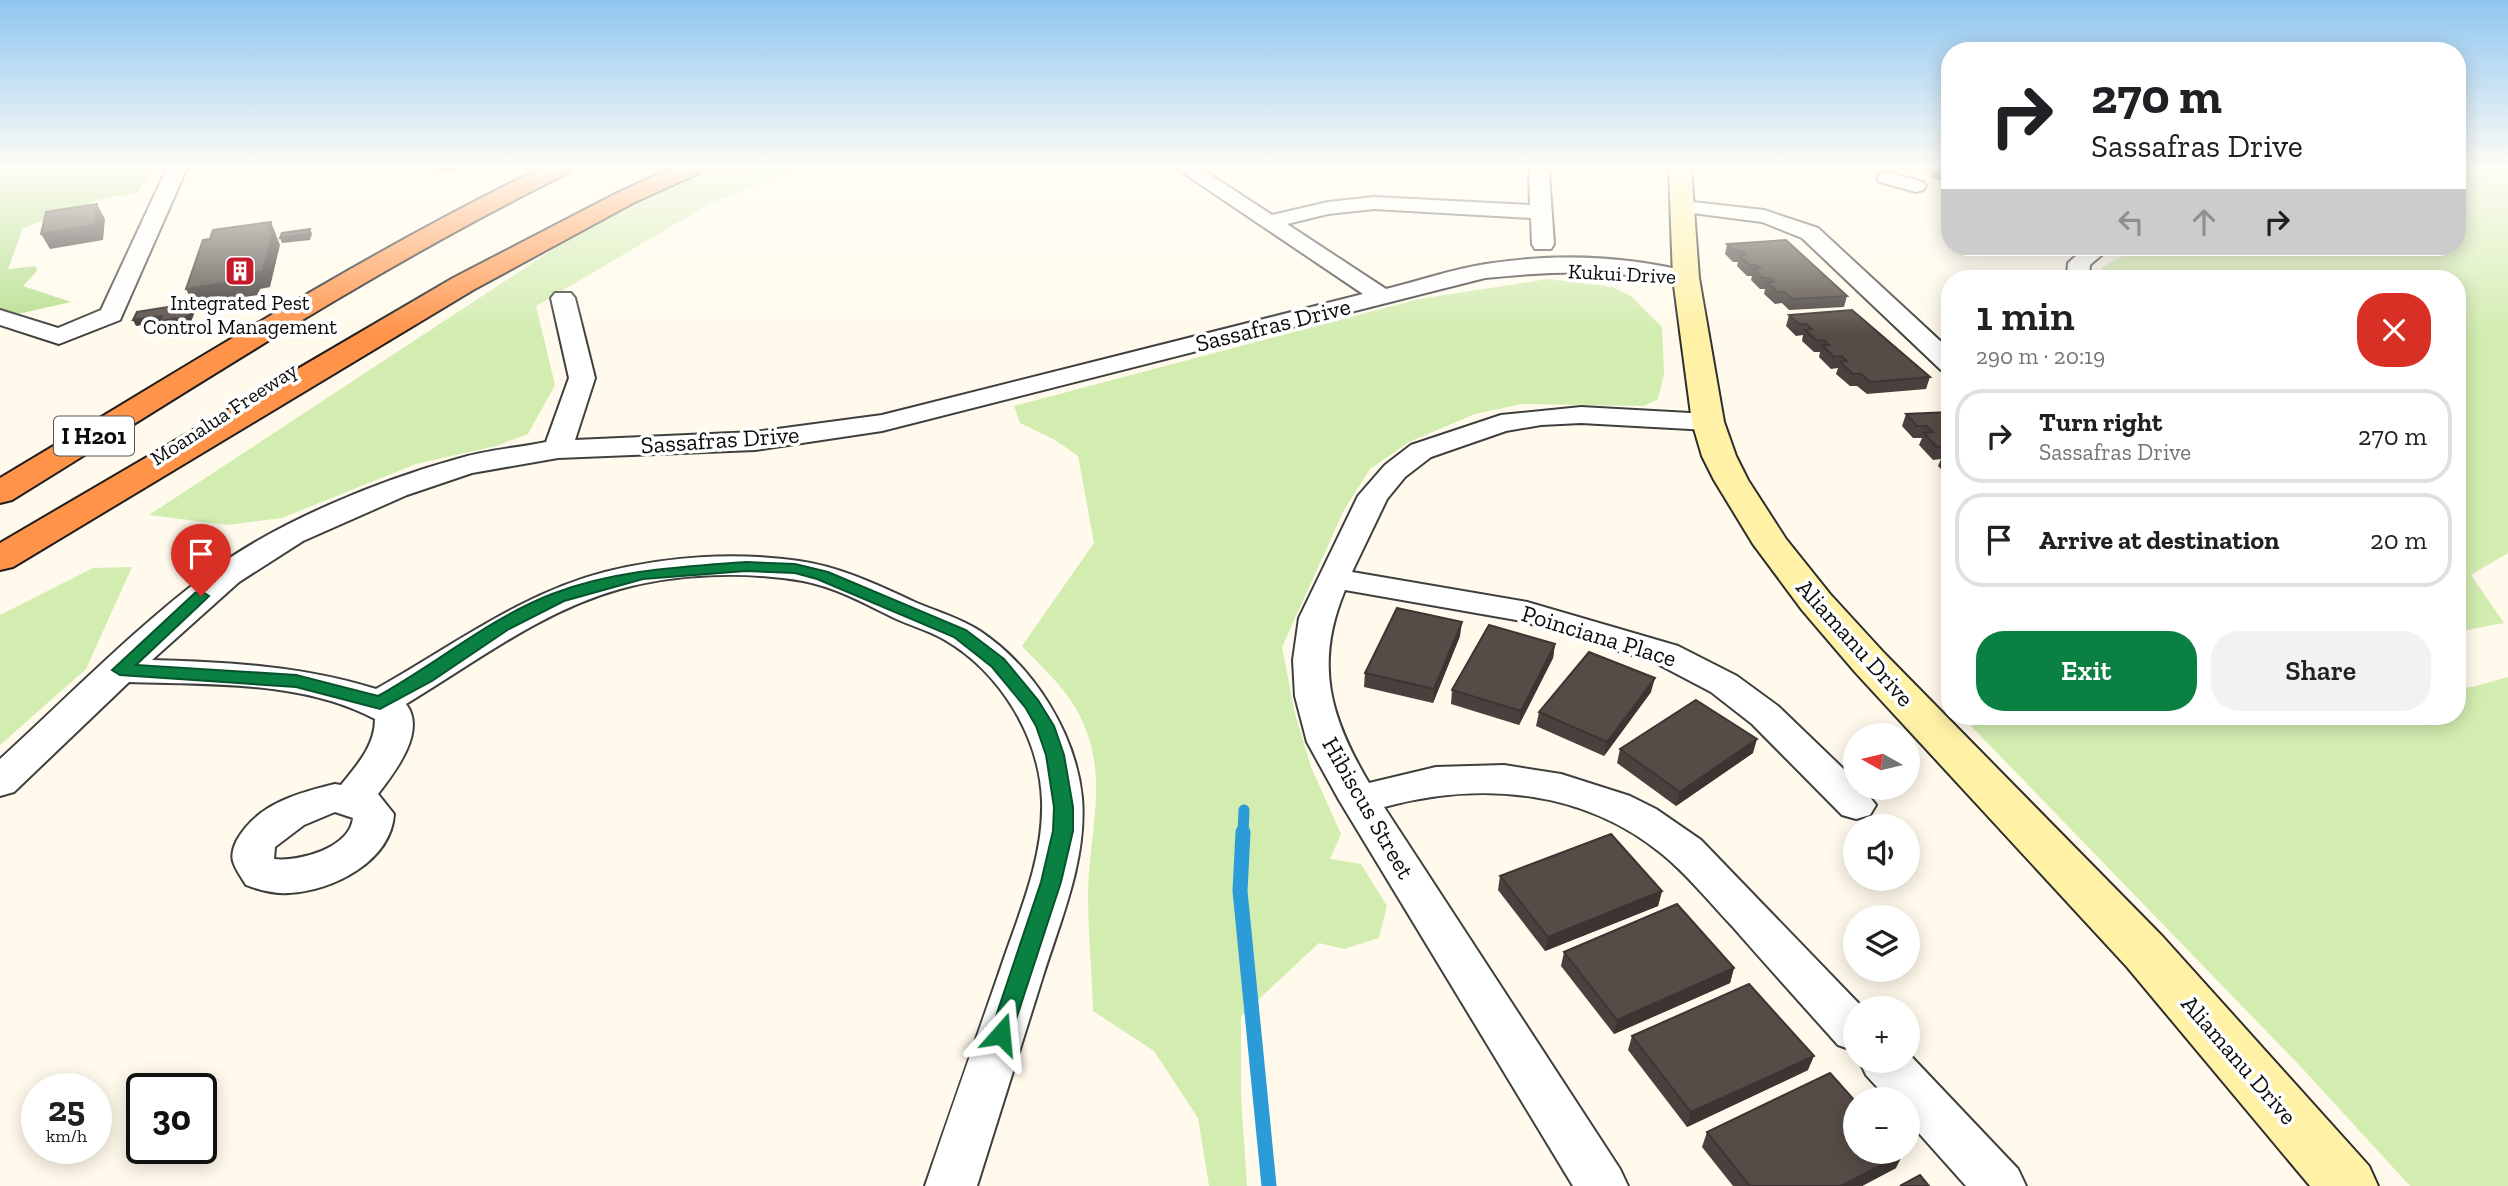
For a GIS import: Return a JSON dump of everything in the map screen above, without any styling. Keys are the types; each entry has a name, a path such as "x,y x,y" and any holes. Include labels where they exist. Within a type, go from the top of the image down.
{"highway":[{"path":"362,274 434,223"},
{"name":"Moanalua Freeway","path":"0,493 450,223"},
{"name":"Moanalua Freeway","path":"0,558 525,223"},
{"path":"0,558 463,284 577,223"},
{"path":"0,483 189,379"}],"street":[{"path":"0,317 58,336 111,315 152,223"},
{"path":"1272,223 1382,297"},
{"path":"1535,256 1539,223"},
{"name":"Aliamanu Drive","path":"1684,223 1686,278 1708,422 1719,456 1771,544 1816,602 1870,663 2146,952 2348,1186"},
{"path":"1791,223 1810,233 1941,356"},
{"name":"Kukui Drive","path":"1535,256 1646,279 1686,278"},
{"name":"Sassafras Drive","path":"0,782 227,575 292,534 364,500 466,465 558,449 755,441 882,423 1485,271 1535,256"},
{"path":"2079,270 2079,263 2088,256"},
{"path":"558,449 582,378 563,298"},
{"name":"Hibiscus Street","path":"1602,1186 1359,800 1326,742 1312,696 1311,660 1316,618 1374,496 1395,471 1422,451 1500,423 1541,417 1616,416 1708,422"},
{"path":"380,703 426,677 503,625 558,597 615,580 673,571 759,567 795,569 822,575 960,633 998,663 1032,704 1045,726 1055,755 1063,807 1063,831 1051,882 951,1186"},
{"name":"Poinciana Place","path":"1333,578 1527,612 1666,654 1724,684 1765,715 1856,805"},
{"path":"120,670 296,681 380,703 394,713 396,727 393,740 376,769 352,799"},
{"path":"1359,800 1446,780 1494,777 1537,783 1586,796 1627,812 1666,835 1701,866 1843,1018"},
{"path":"1895,1073 2000,1186"}],"green space":[{"path":"0,223 35,223 23,228 8,269 36,266 37,271 23,286 71,302 0,318"},
{"path":"598,223 676,223 536,306 555,385 528,434 496,446 416,464 282,518 227,525 149,515 578,233"},
{"path":"2466,223 2508,223 2508,553 2471,575 2504,623 2466,630 2466,270 2101,270 2121,256 2466,256"},
{"path":"1548,279 1612,287 1631,296 1662,327 1664,375 1658,399 1644,406 1522,404 1475,414 1409,442 1370,469 1344,510 1282,647 1295,714 1311,767 1341,834 1330,859 1361,864 1387,906 1379,938 1344,949 1319,943 1241,1016 1241,1095 1247,1186 1209,1186 1198,1118 1154,1051 1093,1011 1088,893 1096,787 1091,746 1072,702 1057,682 1022,646 1094,543 1078,456 1055,440 1020,423 1014,406 1419,299"},
{"path":"132,567 86,669 0,745 0,615 93,568"},
{"path":"2508,677 2508,1186 2410,1186 2301,1067 1972,727 2466,725 2466,687"}],"building":[{"path":"43,223 95,223 95,225 41,234"},
{"path":"271,223 269,230 273,230 263,271 252,273 251,279 186,289 203,240 210,239 213,230"},
{"path":"310,229 307,234 280,238 282,233"},
{"path":"1786,240 1847,296 1792,299 1784,292 1777,292 1767,282 1774,282 1770,278 1763,278 1753,269 1760,268 1749,265 1740,256 1746,255 1742,251 1735,251 1727,244"},
{"path":"193,303 188,317 160,321 162,316 133,320 137,312"},
{"path":"1852,310 1930,377 1870,382 1861,374 1853,374 1840,362 1847,361 1842,356 1834,357 1822,345 1829,345 1824,340 1817,341 1805,330 1812,329 1806,324 1799,324 1789,315"},
{"path":"1941,412 1941,447 1937,447 1924,433 1933,432 1926,426 1917,426 1906,414"},
{"path":"1397,608 1462,622 1434,689 1365,673"},
{"path":"1489,625 1555,644 1521,711 1452,690"},
{"path":"1589,652 1655,678 1607,742 1539,712"},
{"path":"1696,700 1757,739 1680,792 1620,749"},
{"path":"1611,834 1662,891 1548,937 1500,876"},
{"path":"1677,904 1734,968 1617,1020 1564,952"},
{"path":"1749,984 1814,1056 1691,1112 1632,1036"},
{"path":"1830,1073 1843,1088 1843,1164 1884,1164 1841,1186 1750,1186 1707,1132"},
{"path":"1920,1175 1929,1186 1900,1186"}],"waterway":[{"path":"1243,834 1244,810"},
{"path":"1243,832 1240,891 1269,1186"}],"place":[{"name":"Integrated Pest Control Management","path":"240,271"}],"route":[{"path":"201,596 120,670 296,681 358,695 380,703 426,677 503,625 558,597 642,574 746,567 795,569 822,575 960,633 998,663 1032,704 1045,726 1055,755 1063,807 1063,831 1051,882 1001,1034"}]}
